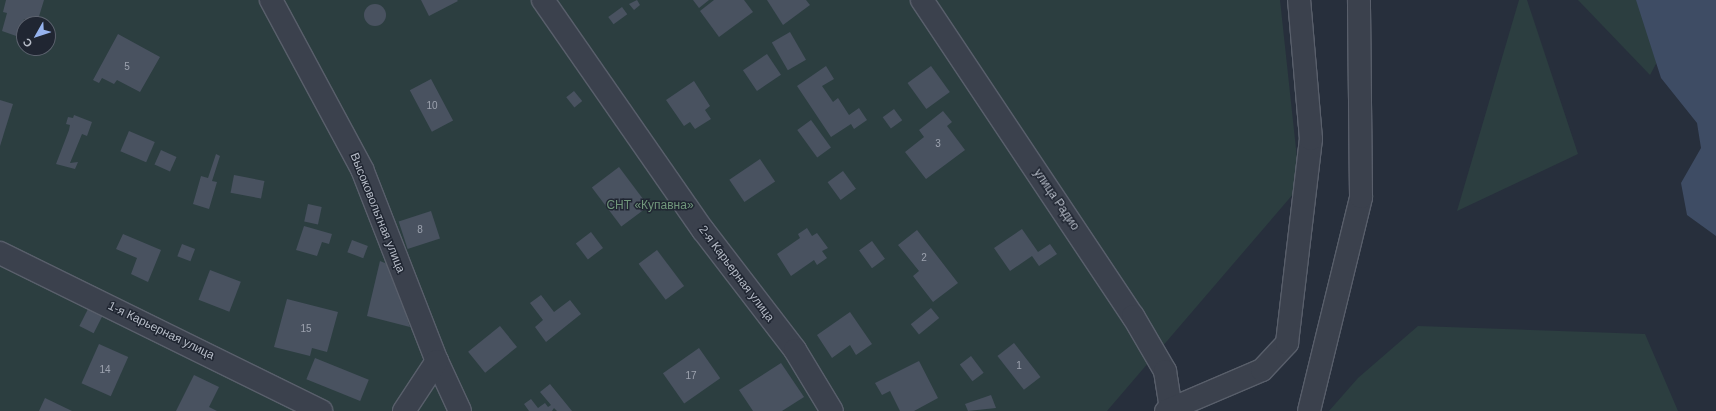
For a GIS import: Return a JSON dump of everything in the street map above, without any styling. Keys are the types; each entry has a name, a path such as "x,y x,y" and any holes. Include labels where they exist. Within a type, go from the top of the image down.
{"street":[{"name":"Высоковольтная улица","path":"271,0 362,169 437,361 460,411"},
{"name":"2-я Карьерная улица","path":"543,0 712,243 795,350 832,411"},
{"name":"улица Радио","path":"922,0 1133,316 1165,370 1169,410"},
{"path":"1169,410 1262,370 1287,342 1311,139 1299,0"},
{"path":"1309,411 1360,197 1359,0"},
{"name":"1-я Карьерная улица","path":"0,253 321,411"},
{"path":"404,411 437,361"}],"green space":[{"name":"СНТ «Купавна»","path":"0,0 1280,0 1300,186 1107,411 0,411"},
{"path":"1519,0 1527,0 1578,154 1457,211"},
{"path":"1578,0 1672,0 1677,25 1650,75"},
{"path":"1418,326 1645,334 1678,411 1329,411 1358,378"}],"water":[{"path":"1636,0 1716,0 1716,236 1687,215 1681,183 1701,148 1697,123 1661,78"}],"building":[{"path":"6,0 44,0 39,16 16,16 16,36 2,31 7,13 3,12"},
{"path":"421,0 457,0 458,1 429,16"},
{"path":"637,0 640,5 634,10 629,4"},
{"path":"693,0 709,0 699,8"},
{"path":"714,0 744,0 753,12 719,37 700,11"},
{"path":"767,0 806,0 810,5 783,25"},
{"path":"375,4 383,7 386,15 383,23 375,26 367,23 364,15 367,7"},
{"path":"622,7 627,14 614,24 608,17"},
{"path":"790,32 806,60 788,70 772,42"},
{"path":"118,34 160,57 140,92 117,80 114,84 102,78 99,83 93,80"},
{"path":"767,54 781,75 757,91 743,70"},
{"path":"826,66 834,79 822,86 833,102 838,98 849,115 859,108 867,120 854,129 851,124 831,137 797,86"},
{"path":"931,66 950,92 926,109 908,83"},
{"path":"431,79 453,120 432,132 410,90"},
{"path":"694,81 710,106 705,110 711,119 695,129 690,122 684,126 666,100"},
{"path":"574,91 582,101 574,107 566,97"},
{"path":"0,100 13,104 0,146"},
{"path":"894,109 902,120 891,129 883,117"},
{"path":"943,111 952,122 947,126 965,150 926,179 905,152 924,137 919,130"},
{"path":"74,115 92,122 87,136 82,134 70,163 78,162 75,169 56,164 69,130 70,125 66,124 68,117 73,118"},
{"path":"811,120 831,148 817,157 797,130"},
{"path":"129,131 155,142 146,162 120,151"},
{"path":"161,150 177,157 170,172 154,165"},
{"path":"216,154 220,156 212,181 217,182 209,209 193,204 201,176 208,178"},
{"path":"760,159 775,181 744,202 729,180"},
{"path":"619,167 648,206 621,227 592,187"},
{"path":"843,171 856,189 841,200 828,182"},
{"path":"234,175 264,181 261,199 231,193"},
{"path":"308,204 322,207 318,225 304,222"},
{"path":"431,211 440,239 408,249 399,222"},
{"path":"304,226 332,234 329,244 322,242 317,256 296,250"},
{"path":"807,228 812,236 817,233 828,248 822,251 827,258 817,265 814,260 791,276 777,254 800,238 798,234"},
{"path":"1022,229 1038,252 1050,244 1057,254 1039,266 1032,256 1010,271 994,248"},
{"path":"917,230 958,283 933,302 913,276 919,271 898,245"},
{"path":"591,232 603,248 588,259 576,243"},
{"path":"123,234 161,250 148,282 131,274 137,258 116,249"},
{"path":"352,240 368,246 363,258 347,252"},
{"path":"872,241 885,259 872,268 859,250"},
{"path":"182,244 195,249 190,261 177,256"},
{"path":"657,250 684,286 666,300 639,264"},
{"path":"380,261 390,265 410,327 367,316"},
{"path":"210,270 241,282 229,312 199,300"},
{"path":"541,295 554,312 570,300 581,314 546,342 535,327 543,320 530,303"},
{"path":"287,299 338,312 327,352 312,348 310,356 274,347"},
{"path":"931,308 939,318 919,334 911,324"},
{"path":"88,309 102,316 94,333 79,326"},
{"path":"850,312 872,344 856,355 850,345 832,358 817,335"},
{"path":"500,326 517,347 485,373 468,352"},
{"path":"1014,343 1040,377 1024,390 997,356"},
{"path":"99,344 128,357 111,396 82,383"},
{"path":"699,348 720,378 684,404 663,373"},
{"path":"971,356 984,373 972,381 960,364"},
{"path":"315,358 369,380 360,401 306,379"},
{"path":"919,361 938,398 914,411 900,411 890,391 882,395 875,383"},
{"path":"781,363 804,397 782,411 753,411 739,390"},
{"path":"194,375 219,387 209,407 217,411 176,411"},
{"path":"550,384 572,411 557,411 554,408 552,411 529,411 524,404 531,399 538,408 545,403 548,407 551,405 540,392"},
{"path":"991,395 996,408 968,411 965,404"},
{"path":"45,398 72,411 39,411"}]}
